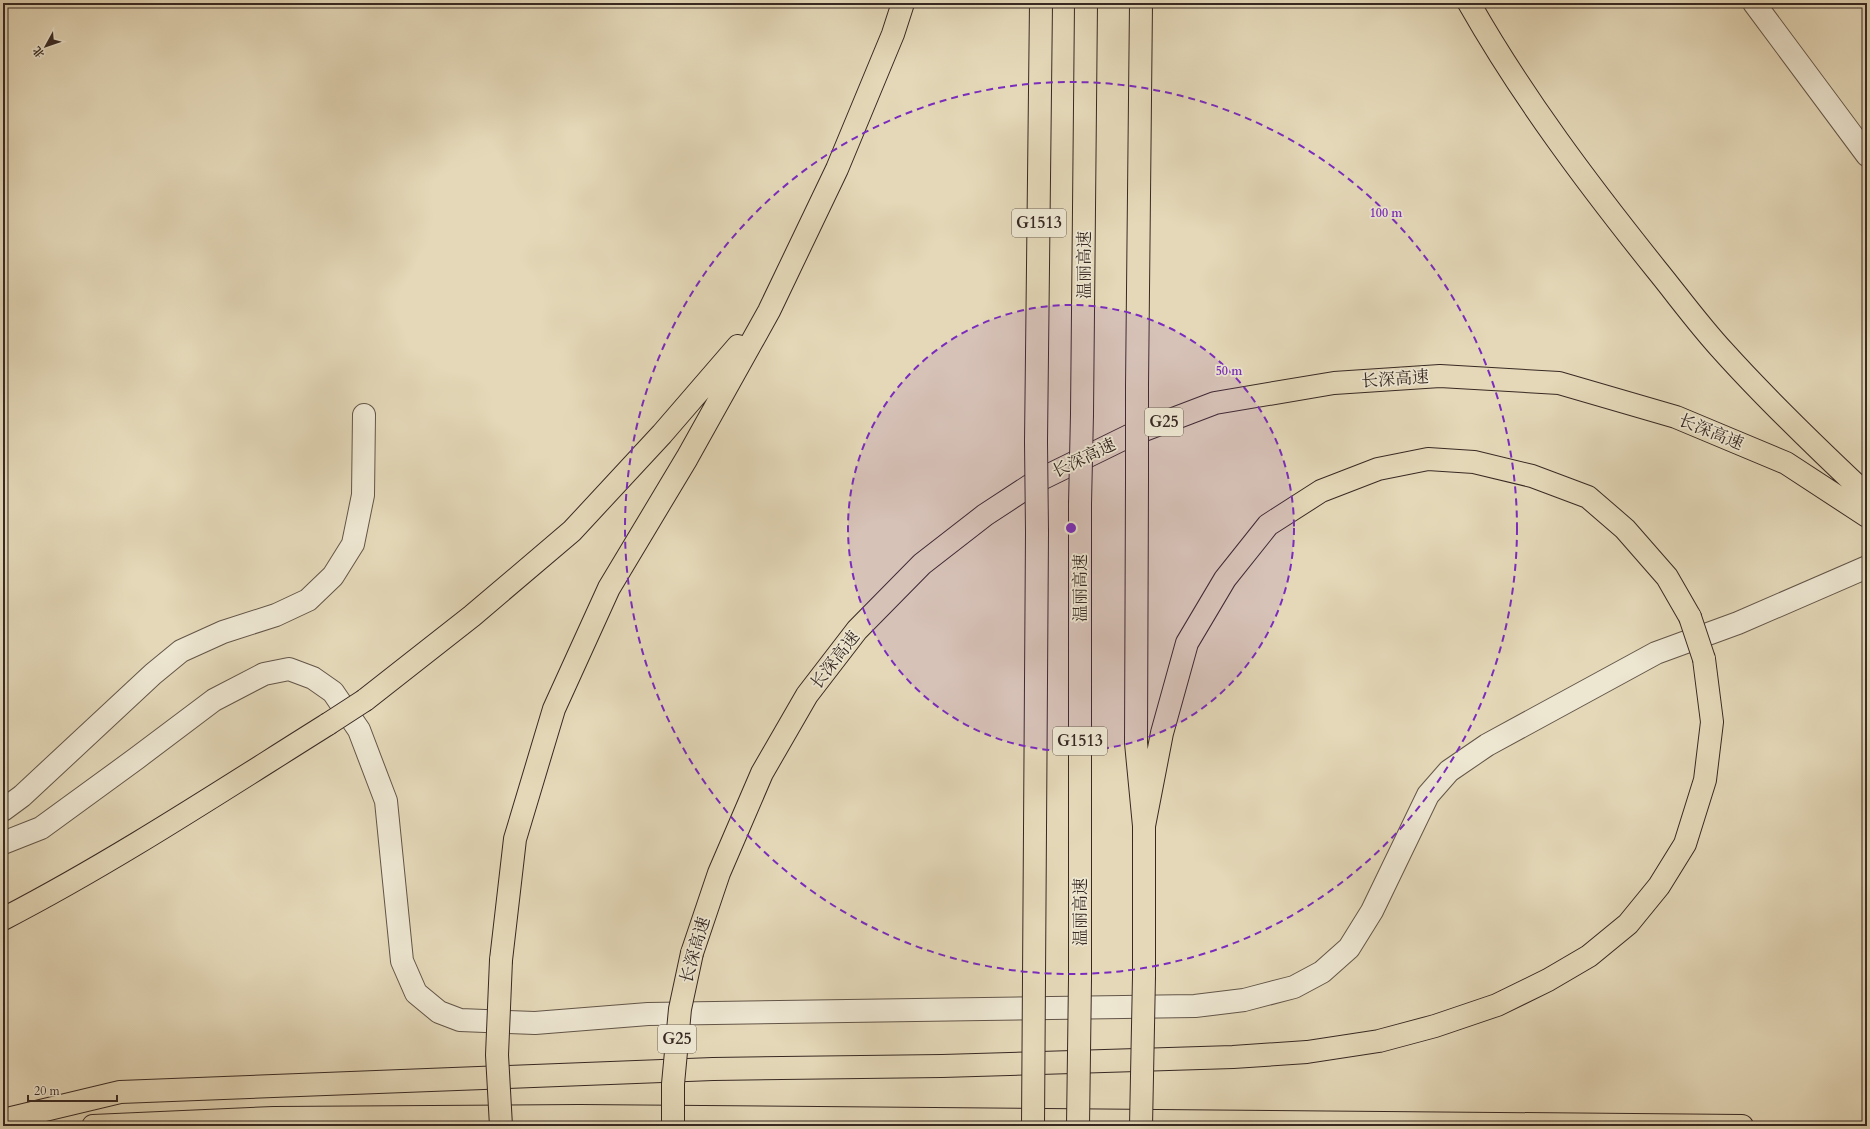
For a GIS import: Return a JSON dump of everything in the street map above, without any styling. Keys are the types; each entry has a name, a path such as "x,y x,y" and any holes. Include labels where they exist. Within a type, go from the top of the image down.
{"highway":[{"path":"501,1126 497,1055 501,960 514,839 554,709 609,588 687,458 769,310 837,169 894,34 903,3"},
{"name":"G1513","path":"1033,1126 1037,532 1036,442 1041,3"},
{"name":"温丽高速","path":"1078,1126 1080,979 1080,504 1086,3"},
{"path":"1141,3 1136,386 1136,743 1144,826 1144,976 1141,1126"},
{"path":"1469,3 1491,40 1554,137 1627,233 1722,350 1811,442 1867,495"},
{"path":"3,919 41,899 193,809 328,724 365,700 472,616 572,531 662,434 769,310"},
{"name":"长深高速","path":"673,1126 673,1084 680,1009 692,952 719,873 762,773 807,695 857,630 922,564 985,515 1037,480 1131,434 1215,403 1334,383 1440,376 1559,383 1676,417 1786,463 1867,516"},
{"path":"3,1120 120,1092 713,1069 942,1066 1233,1057 1307,1052 1357,1045 1379,1041 1434,1026 1497,1005 1548,980 1589,956 1628,924 1659,886 1685,844 1705,780 1712,722 1704,659 1690,617 1666,577 1625,529 1588,497 1532,476 1474,462 1428,459 1378,469 1328,488 1268,525 1225,579 1186,642 1162,733 1144,826"},
{"path":"93,1126 274,1118 588,1116 1742,1126"}],"street":[{"path":"1754,3 1867,155"},
{"path":"3,810 27,791 153,674 181,651 223,632 276,615 308,600 333,576 353,544 363,495 364,415"},
{"path":"3,843 41,828 214,700 264,674 289,669 313,678 333,692 359,730 386,801 402,961 416,994 439,1012 460,1020 535,1023 648,1014 1195,1006 1244,1000 1294,987 1322,972 1349,948 1372,911 1428,795 1449,771 1487,745 1656,653 1738,623 1867,567"}]}
